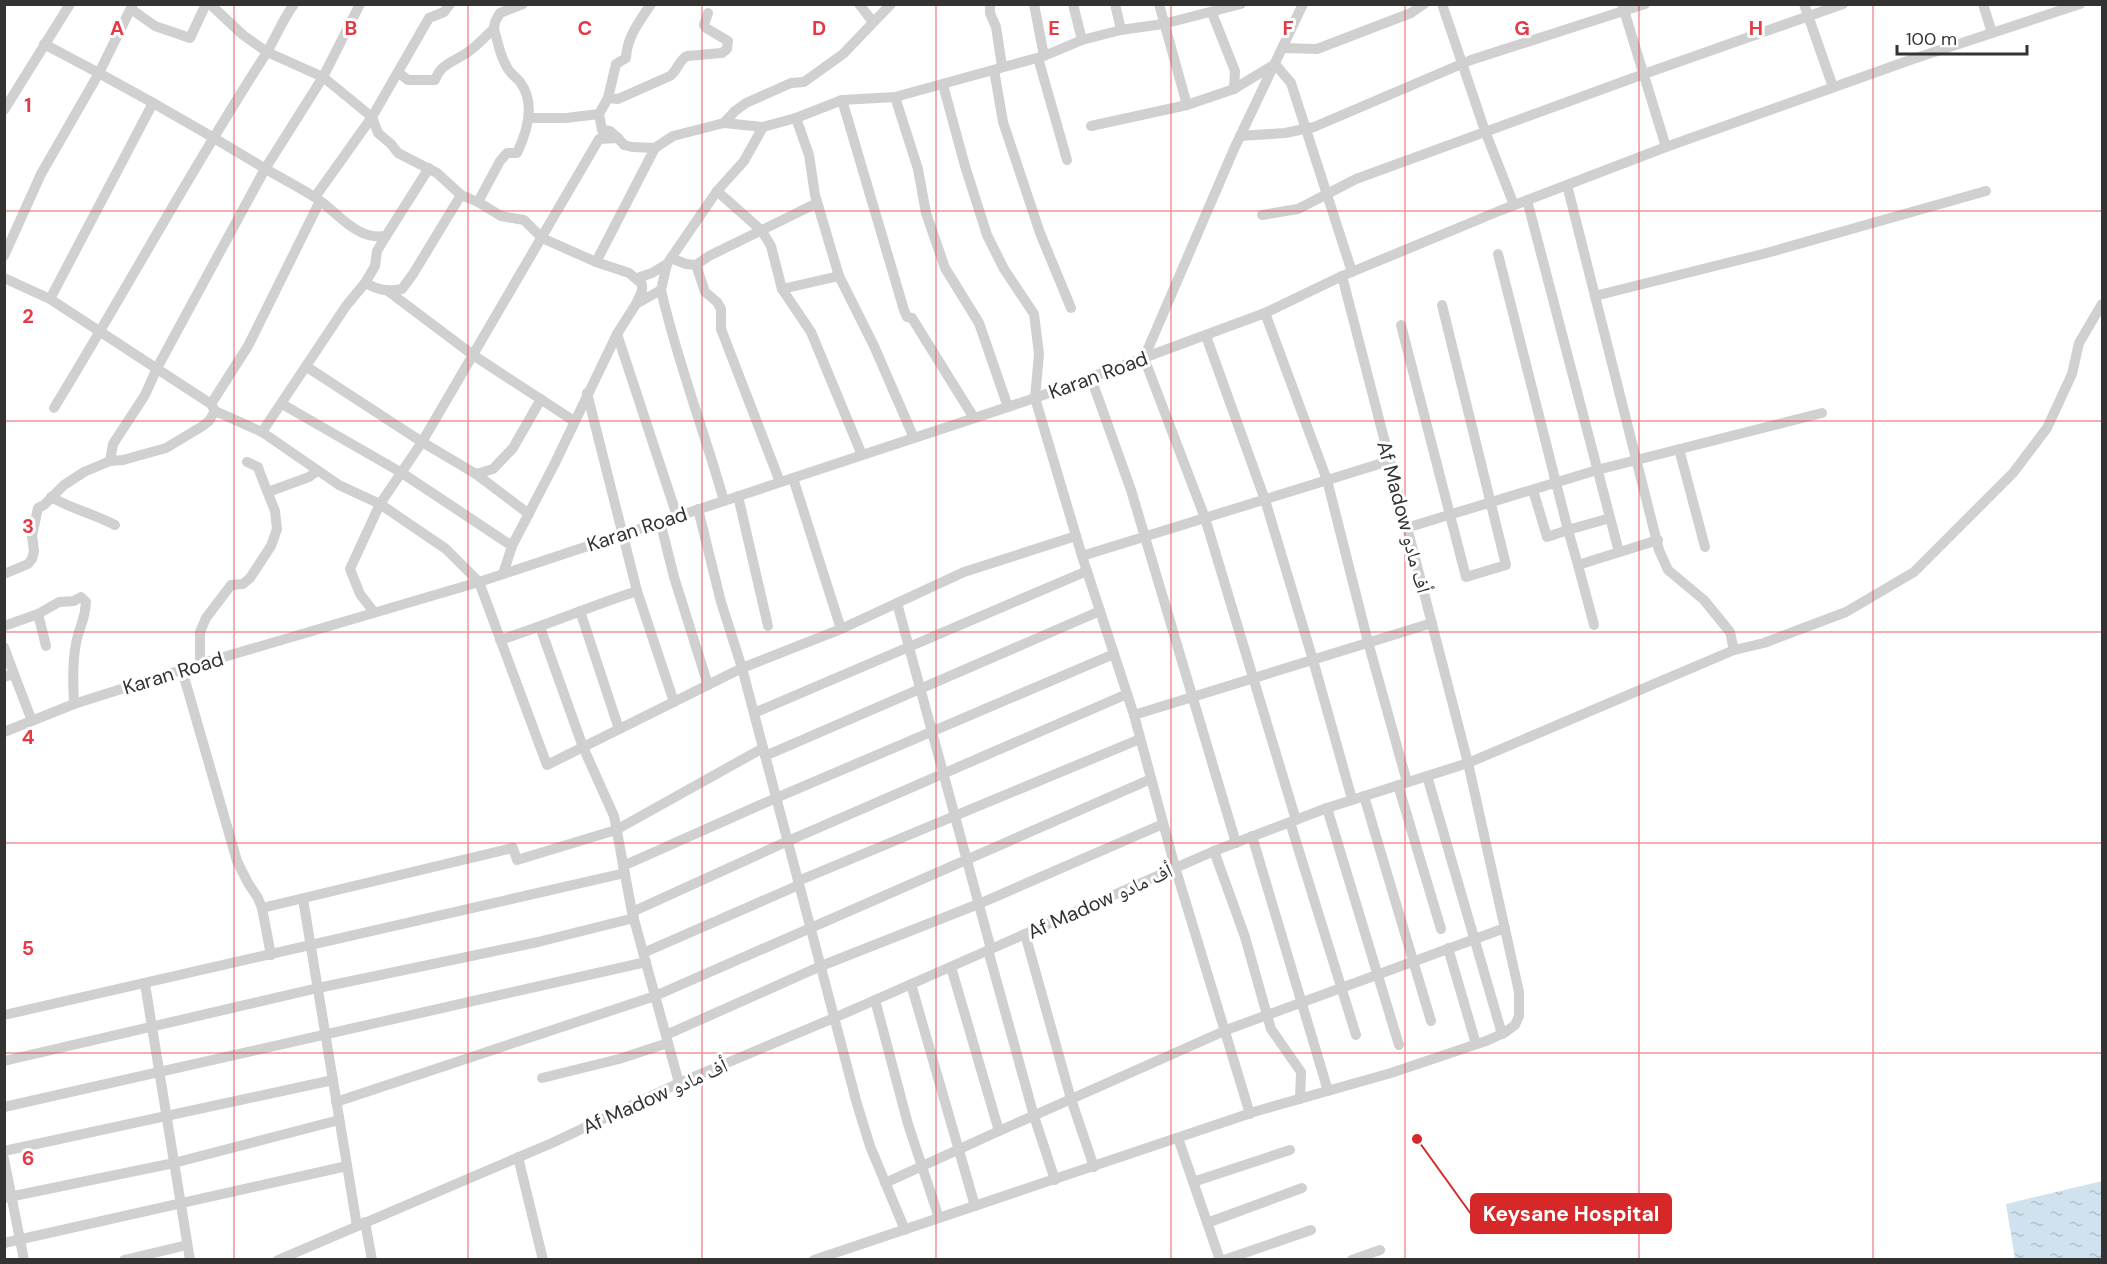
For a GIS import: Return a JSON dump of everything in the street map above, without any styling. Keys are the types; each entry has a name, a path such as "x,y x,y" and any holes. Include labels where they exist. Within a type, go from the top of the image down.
{"street":[{"path":"4,110 70,4"},
{"path":"4,256 41,174 99,73 132,7 155,26 190,38 208,4 243,35 267,52 323,77 372,117 378,133 398,153 438,173 461,195 478,201 501,216 524,220 542,238 596,262 629,273 642,284 642,291 636,304 617,334 512,546 504,574"},
{"path":"54,408 100,333 213,136 267,52 282,21 294,4"},
{"path":"110,461 113,444 145,396 157,368 265,169 323,77 360,4"},
{"path":"4,574 28,564 32,559 34,551 32,536 38,508 64,485 84,472 110,461 123,460 166,448 209,421 213,407 248,346 318,199 399,73 429,18 444,12 450,4"},
{"path":"478,201 500,161 507,153 517,153 529,118 526,94 521,83 508,69 494,29 500,13 523,4"},
{"path":"651,4 634,30 627,46 626,58 616,64 608,99 598,114 602,130 610,131 624,145 655,148"},
{"path":"859,4 873,22"},
{"path":"724,123 746,103 791,83 804,82 843,54 891,4"},
{"path":"990,4 990,13 996,27 1003,122 1040,233 1071,308"},
{"path":"1034,4 1041,57 1067,160"},
{"path":"1073,4 1082,40"},
{"path":"1116,4 1121,30"},
{"path":"1159,4 1187,105"},
{"path":"596,262 655,148 672,136 724,123 764,127 796,118 842,100 895,97 1041,57 1082,40 1121,30 1163,24 1212,13 1241,4"},
{"path":"1303,4 1240,136 1144,358 1205,518 1253,678 1340,987 1356,1035"},
{"path":"1283,48 1317,49 1411,13 1424,4"},
{"path":"1442,4 1485,131 1515,205"},
{"path":"1240,136 1285,134 1314,127 1461,64 1623,8 1645,4"},
{"path":"1804,4 1833,87"},
{"path":"1262,215 1298,209 1356,179 1843,4"},
{"path":"1983,4 1992,33"},
{"name":"Karan Road","path":"4,732 74,704 200,664 479,582 1035,398 1265,313 1347,274 1527,200 1666,147 1833,87 2080,4"},
{"path":"1623,8 1666,147"},
{"path":"608,99 618,99 670,76 675,73 687,56 722,53 728,41 706,28 704,25 708,13"},
{"path":"1212,13 1235,71 1234,89"},
{"path":"399,73 408,81 435,80 439,69 473,49 494,29"},
{"path":"44,44 213,136 318,199 351,226 367,235 386,236"},
{"path":"1091,126 1187,105 1234,89 1275,64"},
{"name":"Af Madow أف مادو","path":"278,1260 518,1157 679,1083 834,1018 1175,867 1352,799 1468,763 1389,461 1347,274 1326,194 1291,83 1275,64"},
{"path":"943,85 987,235 1004,269 1034,314 1039,354 1035,398 1082,556 1134,715 1175,867 1250,1114"},
{"path":"895,97 918,169 926,213 945,268 979,323 1008,407"},
{"path":"842,100 904,310 907,316 912,318 974,418"},
{"path":"50,299 153,103"},
{"path":"529,118 566,118 598,114"},
{"path":"796,118 809,155 818,203 839,276 874,346 914,438"},
{"path":"724,501 675,346 661,290 669,261 717,191 744,161 764,127"},
{"path":"374,612 360,594 351,569 380,504 422,442 599,139 618,138"},
{"path":"262,432 346,306 365,283 375,266 377,251 429,168"},
{"path":"1567,185 1659,550 1668,570 1704,600 1730,632 1734,650"},
{"path":"717,191 762,231 771,246 782,289 811,332 862,455"},
{"path":"1595,296 1763,254 1986,191"},
{"path":"365,283 380,290 402,289 461,195"},
{"path":"1527,200 1619,552"},
{"path":"637,278 652,273 669,261 696,265 709,256 818,203"},
{"path":"1498,254 1594,625"},
{"path":"696,265 705,292 717,302 721,309 721,329 780,482"},
{"path":"782,289 839,276"},
{"path":"4,278 50,299 213,407 262,432 339,485 380,504 446,549 479,582 547,765 742,668 841,629 964,572 1076,536"},
{"path":"636,304 661,290"},
{"path":"388,291 473,355 574,421"},
{"path":"814,1260 1250,1114 1391,1074 1502,1034 1515,1025 1519,1016 1520,1003 1468,763 1734,650 1764,643 1846,612 1914,572 2013,473 2047,428 2072,374 2079,343 2103,304"},
{"path":"1401,325 1466,577 1506,565 1442,305"},
{"path":"1265,313 1327,480 1402,784 1441,929"},
{"path":"617,334 677,516"},
{"path":"1206,336 1265,500 1352,799"},
{"path":"307,367 422,442 476,474 529,514"},
{"path":"1091,378 1131,490 1143,537 1236,843"},
{"path":"587,393 637,591 674,702"},
{"path":"476,474 493,469 513,448 542,399"},
{"path":"282,404 402,473 512,546"},
{"path":"1406,528 1597,470 1822,413"},
{"path":"1679,449 1705,547"},
{"path":"1082,556 1389,461"},
{"path":"200,664 200,632 206,618 231,585 247,581 271,546 277,529 275,511 258,467 247,462"},
{"path":"268,492 309,477 317,471"},
{"path":"793,478 841,629"},
{"path":"1533,490 1547,537 1610,518"},
{"path":"738,496 768,626"},
{"path":"51,498 115,525"},
{"path":"698,509 857,1104 870,1146 905,1230"},
{"path":"660,521 674,578 708,685"},
{"path":"1578,565 1658,540"},
{"path":"754,713 1087,571"},
{"path":"500,640 637,591"},
{"path":"4,626 38,614 59,602 74,601 81,597 86,602 85,619 78,634 75,653 74,704"},
{"path":"897,603 1034,1116 1055,1180"},
{"path":"262,908 513,848 517,860 616,830 764,752 1100,610"},
{"path":"580,611 619,729"},
{"path":"38,614 46,646"},
{"path":"1134,715 1432,623"},
{"path":"540,627 583,747 614,816 633,915 679,1083"},
{"path":"4,647 9,676 32,721"},
{"path":"4,1015 311,946 624,870 776,798 1114,654"},
{"path":"182,670 237,861 262,908 271,955"},
{"path":"4,1061 318,988 538,942 633,915 788,841 1127,693"},
{"path":"4,1107 645,958 799,883 1140,739"},
{"path":"1427,776 1502,1034"},
{"path":"336,1102 655,996 1151,778"},
{"path":"1364,796 1431,1021"},
{"path":"1327,808 1399,1046"},
{"path":"542,1078 619,1059 667,1039 821,966 979,904 1163,824"},
{"path":"1252,836 1328,1091"},
{"path":"1214,851 1245,937 1270,1029 1301,1072 1300,1099"},
{"path":"303,899 347,1166 372,1260"},
{"path":"885,1183 1225,1030 1505,928"},
{"path":"1026,934 1071,1099 1094,1167"},
{"path":"1448,948 1476,1044"},
{"path":"951,967 999,1131"},
{"path":"145,984 190,1260"},
{"path":"911,984 975,1206"},
{"path":"875,1000 908,1124 939,1218"},
{"path":"4,1151 333,1080"},
{"path":"8,1197 174,1163 339,1120"},
{"path":"1178,1138 1222,1260 1311,1230"},
{"path":"1193,1182 1290,1150"},
{"path":"518,1157 543,1260"},
{"path":"4,1159 8,1197 24,1260"},
{"path":"4,1243 347,1166"},
{"path":"1207,1223 1302,1188"},
{"path":"124,1260 187,1245"},
{"path":"1352,1260 1380,1250"}],"water":[{"path":"2102,1181 2102,1259 2015,1259 2006,1204"}],"place":[{"name":"Keysane Hospital","path":"1417,1139"}]}
